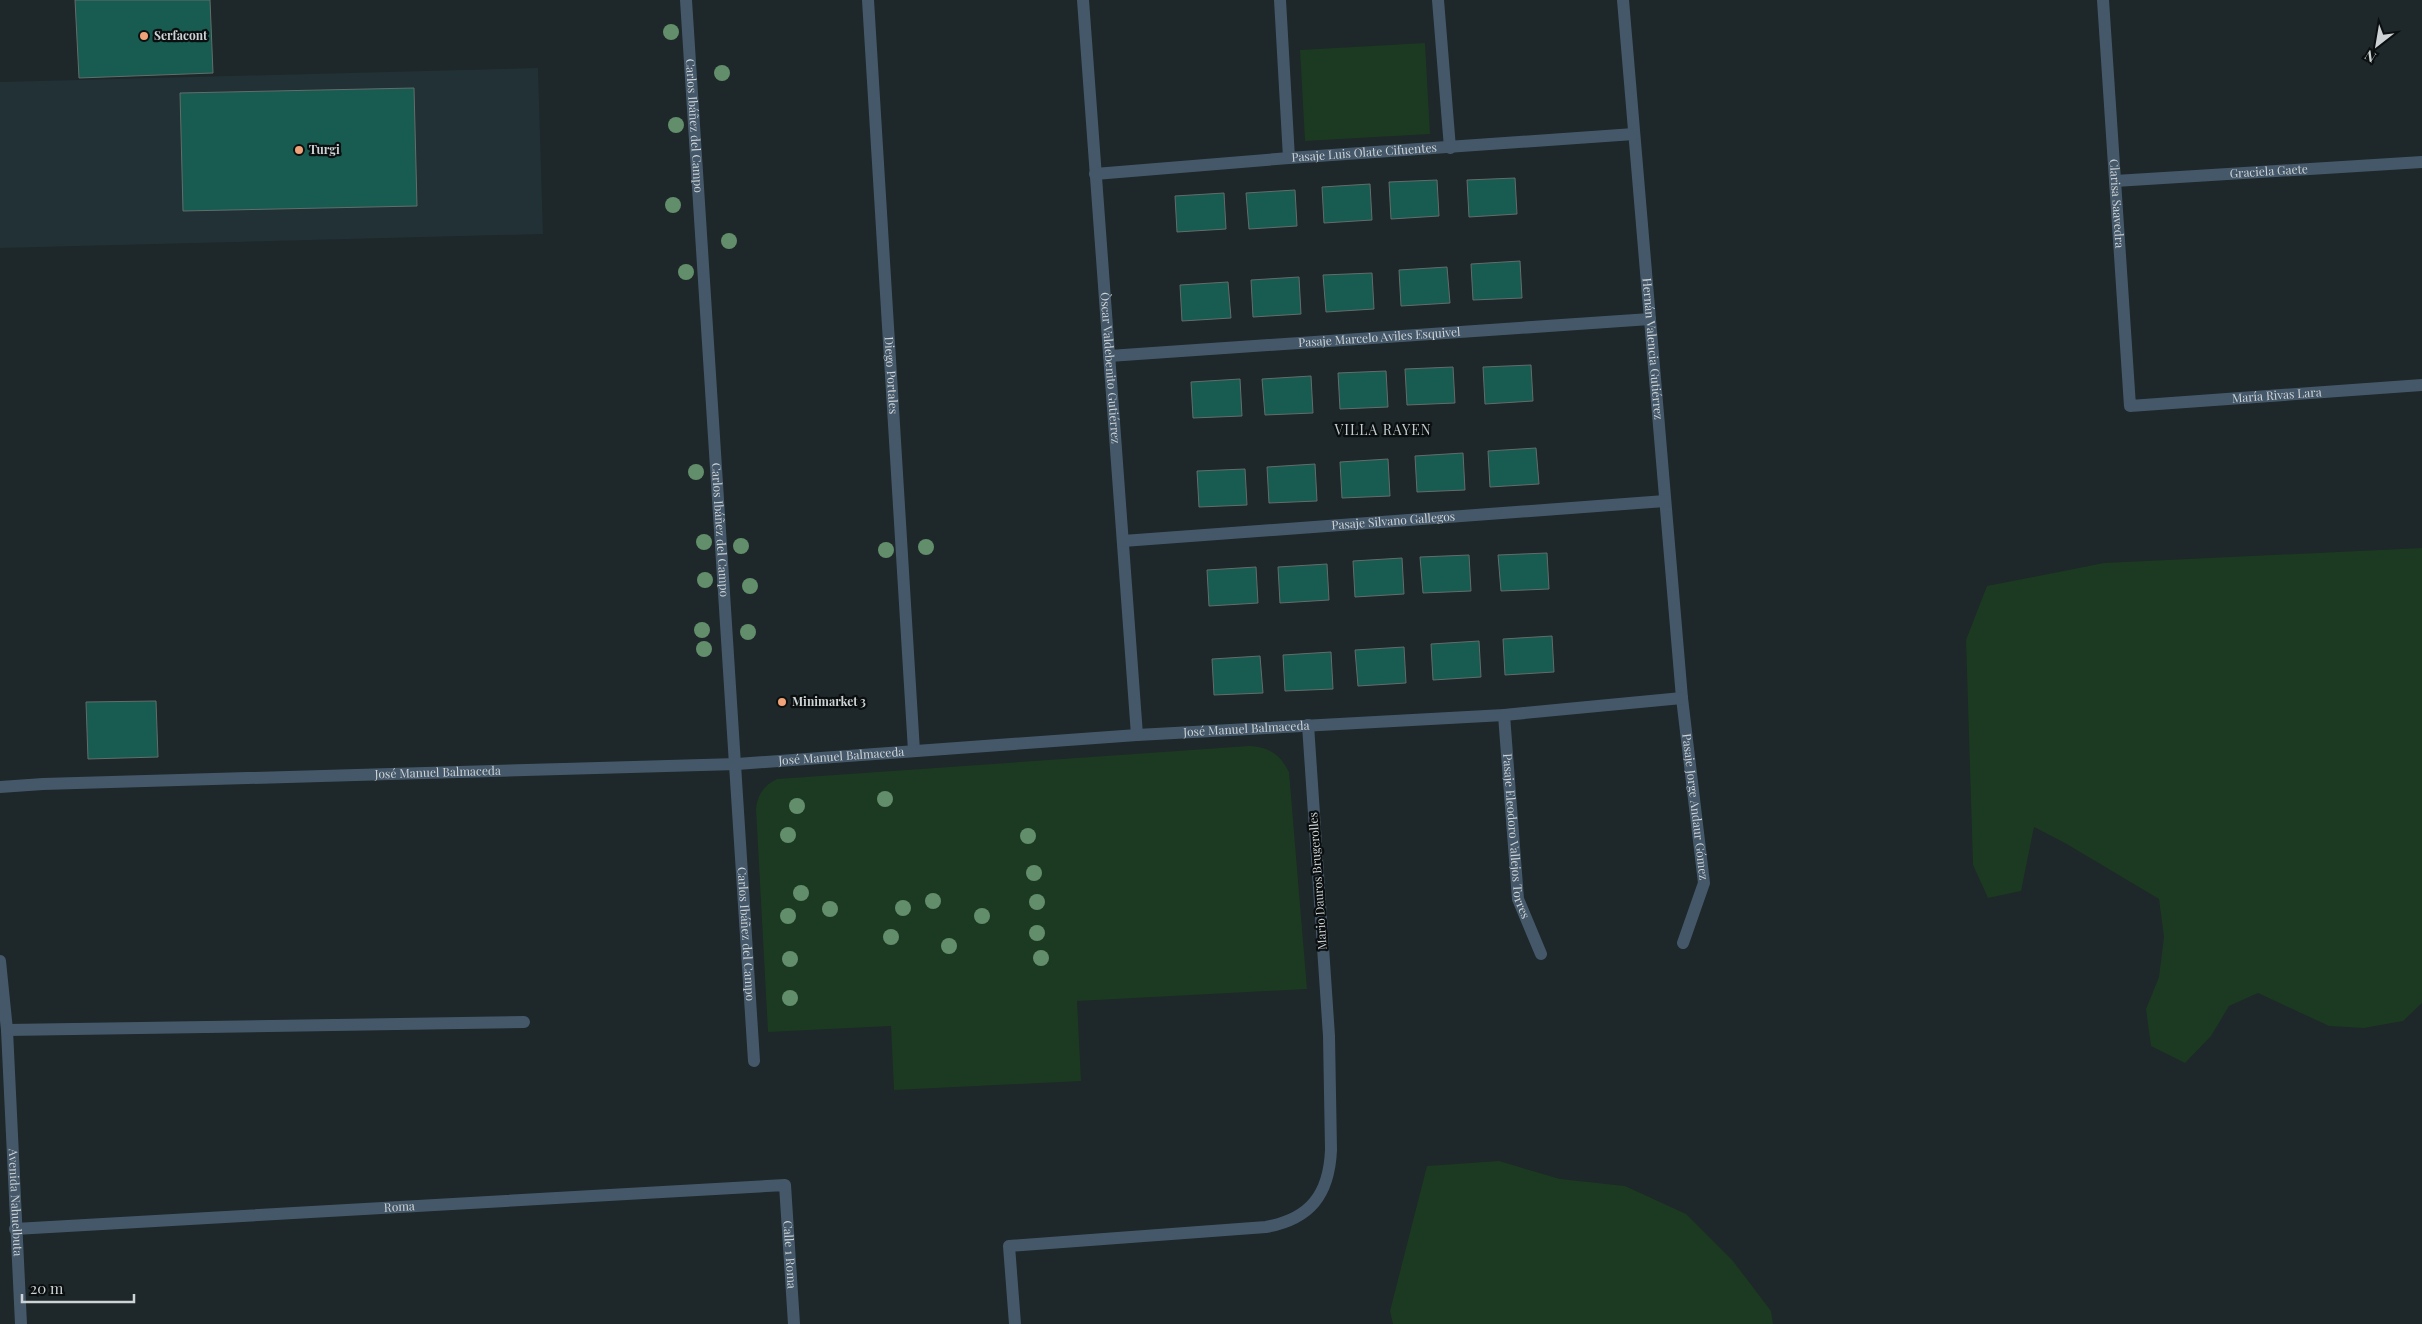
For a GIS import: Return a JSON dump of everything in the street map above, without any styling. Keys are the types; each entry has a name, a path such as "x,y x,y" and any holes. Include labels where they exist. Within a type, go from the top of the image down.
{"street":[{"name":"Carlos Ibáñez del Campo","path":"686,0 754,1061"},
{"name":"Diego Portales","path":"868,0 914,751"},
{"name":"Òscar Valdebenito Gutiérrez","path":"1083,0 1137,735"},
{"path":"1280,0 1289,158"},
{"path":"1438,0 1450,148"},
{"name":"Hernán Valencia Gutiérrez","path":"1623,0 1682,698"},
{"name":"Clarisa Saavedra","path":"2103,0 2130,406"},
{"name":"Pasaje Luis Olate Cifuentes","path":"1096,174 1289,158 1634,134"},
{"name":"Graciela Gaete","path":"2115,181 2422,162"},
{"name":"Pasaje Marcelo Aviles Esquivel","path":"1109,356 1650,319"},
{"name":"María Rivas Lara","path":"2130,406 2422,385"},
{"name":"Pasaje Silvano Gallegos","path":"1123,541 1664,501"},
{"name":"José Manuel Balmaceda","path":"0,787 43,784 736,764 1137,735 1504,715 1682,698"},
{"name":"Pasaje Jorge Andaur Gómez","path":"1682,698 1704,883 1684,943"},
{"name":"Pasaje Eleodoro Vallejos Torres","path":"1504,715 1518,899 1541,954"},
{"name":"Mario Dauros Brugerolles","path":"1015,1324 1009,1246 1266,1228 1284,1224 1301,1216 1315,1203 1325,1187 1330,1169 1329,1036 1308,725"},
{"name":"Avenida Nahuelbuta","path":"0,961 7,1030 15,1230 21,1324"},
{"path":"7,1030 524,1022"},
{"name":"Roma","path":"15,1230 785,1185"},
{"name":"Calle 1 Roma","path":"785,1185 794,1324"}],"shaded area":[{"path":"538,68 543,234 0,248 0,82"}],"green space":[{"path":"1425,43 1430,134 1305,141 1300,50"},
{"path":"2422,548 2422,1003 2403,1021 2364,1028 2329,1026 2258,993 2229,1006 2211,1036 2185,1063 2151,1046 2146,1009 2159,977 2164,937 2159,899 2065,843 2034,827 2021,891 1988,898 1973,865 1966,640 1987,586 2104,563"},
{"path":"1249,746 1268,750 1278,756 1289,772 1307,989 1077,1001 1081,1081 894,1090 891,1026 768,1032 756,809 760,795 772,781 777,779"},
{"path":"1499,1161 1560,1179 1625,1186 1686,1214 1733,1261 1771,1311 1773,1324 1393,1324 1390,1311 1427,1166"}],"building":[{"name":"Serfacont","path":"75,0 210,0 213,73 79,78"},
{"name":"Turgi","path":"414,88 417,206 183,211 180,93"},
{"path":"1515,178 1517,214 1469,217 1467,180"},
{"path":"1437,180 1439,216 1391,219 1389,182"},
{"path":"1370,184 1372,220 1324,223 1322,187"},
{"path":"1295,190 1297,226 1249,229 1246,193"},
{"path":"1224,193 1226,229 1177,232 1175,196"},
{"path":"1520,261 1522,298 1473,300 1471,264"},
{"path":"1447,267 1450,303 1401,306 1399,270"},
{"path":"1372,273 1374,309 1326,312 1323,275"},
{"path":"1299,277 1301,314 1253,317 1251,280"},
{"path":"1228,282 1231,318 1182,321 1180,285"},
{"path":"1531,365 1533,401 1485,404 1483,367"},
{"path":"1453,367 1455,403 1407,405 1405,369"},
{"path":"1386,371 1388,407 1340,409 1338,373"},
{"path":"1311,376 1313,413 1265,415 1262,379"},
{"path":"1240,379 1242,416 1193,418 1191,382"},
{"path":"1536,448 1539,484 1490,487 1488,451"},
{"path":"1463,453 1465,490 1417,492 1415,456"},
{"path":"1388,459 1390,496 1342,498 1340,462"},
{"path":"1315,464 1317,501 1269,503 1267,467"},
{"path":"1245,469 1247,505 1199,507 1197,471"},
{"path":"1547,553 1549,589 1501,591 1498,555"},
{"path":"1469,555 1471,591 1423,593 1420,557"},
{"path":"1402,558 1404,594 1355,597 1353,561"},
{"path":"1327,564 1329,600 1280,603 1278,567"},
{"path":"1256,567 1258,603 1209,606 1207,570"},
{"path":"1552,636 1554,672 1505,675 1503,639"},
{"path":"1479,641 1481,677 1433,680 1431,644"},
{"path":"1404,647 1406,683 1358,686 1355,650"},
{"path":"1331,652 1333,689 1285,691 1283,655"},
{"path":"1260,656 1263,693 1214,695 1212,659"},
{"path":"156,701 158,757 88,759 86,702"}],"place":[{"name":"Serfacont","path":"144,36"},
{"name":"Turgi","path":"299,150"},
{"name":"Minimarket 3","path":"782,702"}],"district":[{"name":"VILLA RAYEN","path":"1383,430"}]}
